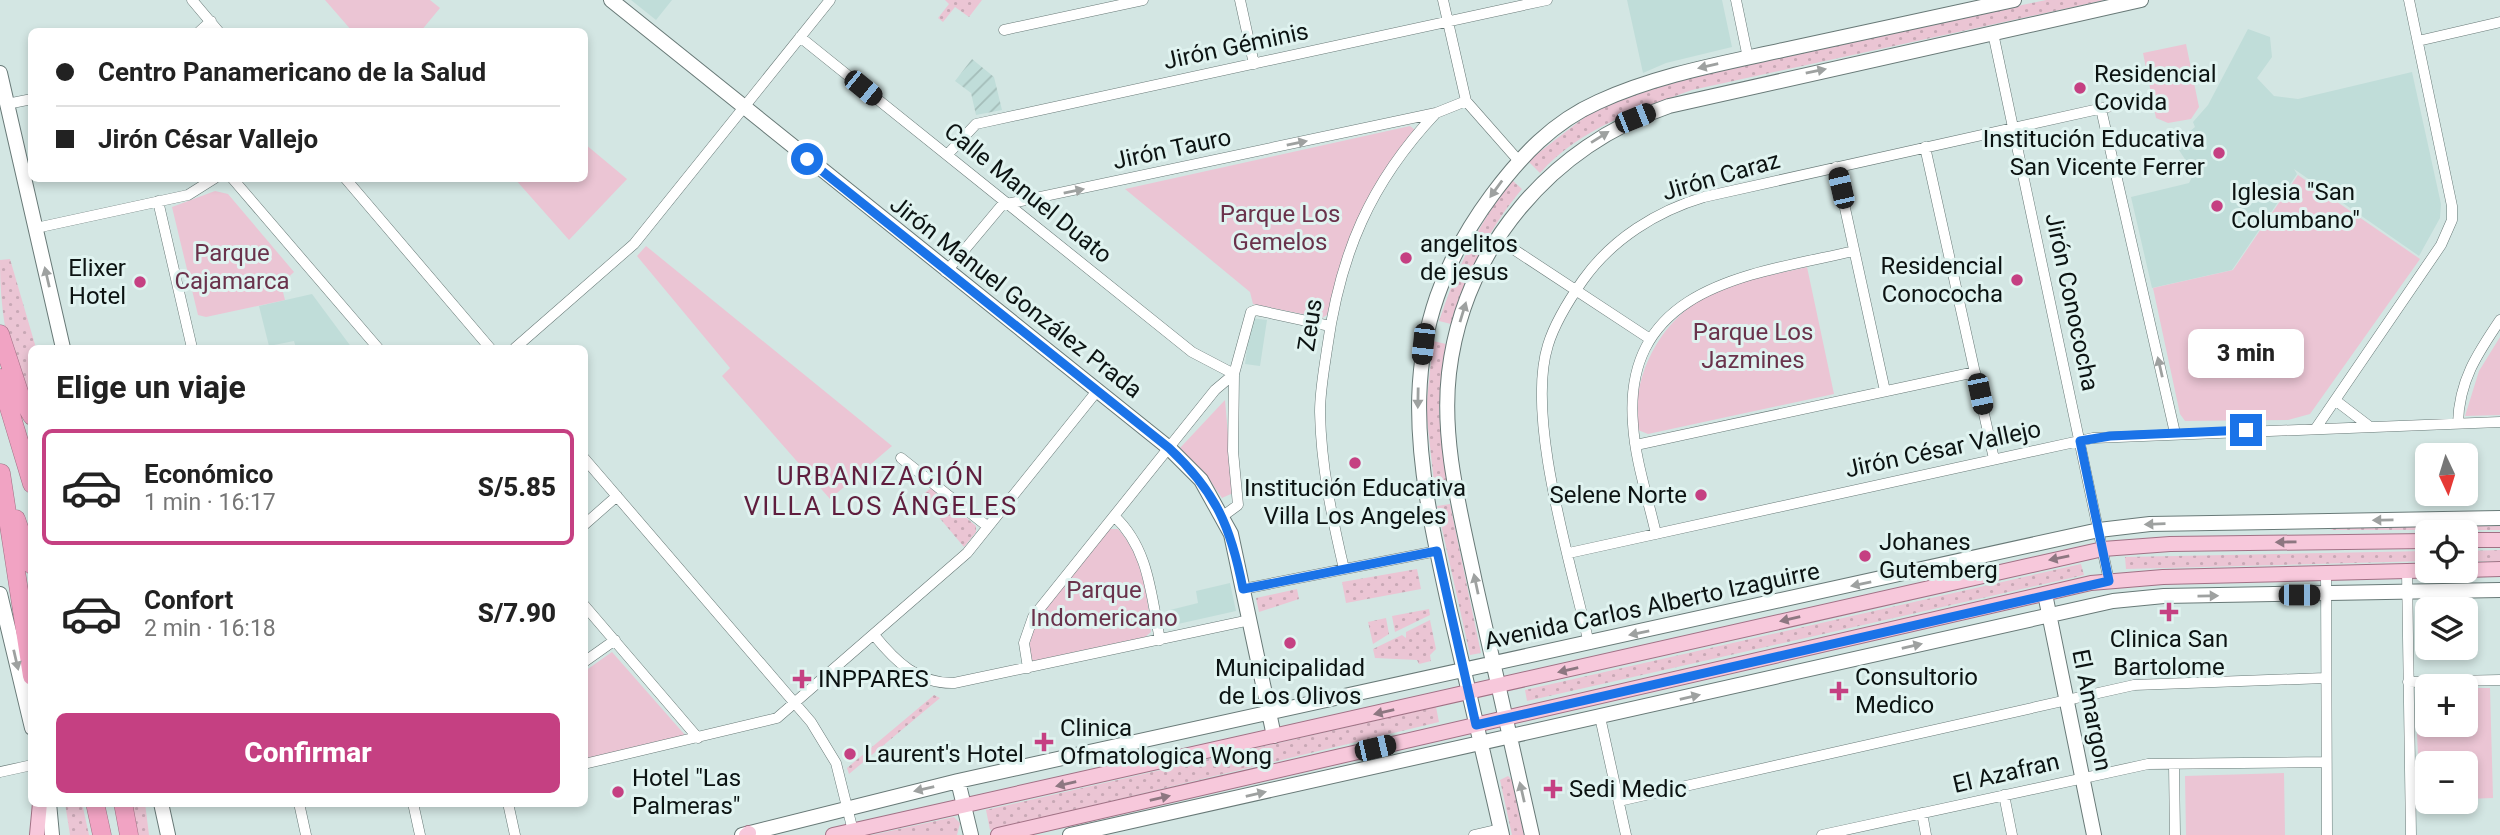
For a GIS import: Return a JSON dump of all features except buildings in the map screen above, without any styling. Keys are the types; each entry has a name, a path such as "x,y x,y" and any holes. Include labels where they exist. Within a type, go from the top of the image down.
{"highway":[{"path":"0,334 20,395 28,409"},
{"path":"0,378 28,471"},
{"path":"1,470 28,553"},
{"path":"1,470 28,649"},
{"path":"97,807 102,835"},
{"path":"124,807 129,835"}],"main road":[{"path":"2478,540 2500,540"},
{"name":"Avenida Carlos Alberto Izaguirre","path":"833,835 2103,549 2170,544 2415,541"},
{"path":"2478,570 2500,569"},
{"path":"998,835 2109,581 2415,571"},
{"path":"37,835 40,807"}],"street":[{"path":"192,0 216,28"},
{"name":"Jirón Manuel González Prada","path":"611,0 946,272 1169,448 1201,480 1223,516 1234,544 1274,736"},
{"path":"517,345 634,244 830,0"},
{"path":"1004,30 1143,0"},
{"path":"1240,0 1254,64"},
{"path":"1443,0 1466,101 1518,160"},
{"name":"Jirón Géminis","path":"947,155 976,124 1547,0"},
{"path":"1736,0 1748,58"},
{"path":"1474,835 1501,832 1437,551 1419,446 1418,394 1423,344 1432,306 1451,261 1474,220 1518,160 1570,117 1597,102 1674,74 2014,0"},
{"path":"1532,835 1458,500 1448,410 1456,334 1469,292 1498,239 1537,186 1573,155 1635,118 1708,94 2141,0"},
{"path":"2316,428 2441,245 2452,220 2452,206 2409,0"},
{"path":"204,28 211,22"},
{"path":"1913,22 1910,36 1919,48"},
{"path":"2418,41 2500,22"},
{"path":"1898,25 1908,37 1903,51"},
{"name":"Jirón Conococha","path":"1993,33 2109,581"},
{"name":"Calle Manuel Duato","path":"800,37 1192,352 1234,374"},
{"path":"0,73 62,345"},
{"path":"7,104 28,100"},
{"name":"Jirón Caraz","path":"1589,644 1547,457 1541,383 1547,346 1576,290 1610,250 1669,209 1718,193 2139,100"},
{"name":"Jirón Tauro","path":"1007,204 1436,113 1466,101"},
{"path":"2101,109 2175,433"},
{"name":"Zeus","path":"1343,569 1325,477 1321,435 1321,391 1340,274 1363,218 1389,172 1413,137 1436,113"},
{"path":"1925,147 1994,459"},
{"path":"1836,167 1885,391"},
{"path":"36,228 194,192 209,182"},
{"path":"235,182 375,345"},
{"path":"348,182 487,345"},
{"path":"158,201 191,345"},
{"path":"946,272 998,208 1007,204"},
{"path":"1498,239 1650,339"},
{"path":"1656,534 1633,424 1634,385 1650,339 1682,306 1721,283 1854,251"},
{"path":"1223,516 1235,509 1239,499 1233,451 1234,374 1251,312 1256,310 1330,326"},
{"path":"2458,423 2459,394 2465,378 2500,320"},
{"path":"1636,445 1975,372"},
{"path":"1028,668 1024,643 1029,623 1215,390 1234,374"},
{"path":"588,763 769,722 795,704 967,553 1097,391"},
{"path":"2335,400 2370,426"},
{"name":"Jirón César Vallejo","path":"1569,553 2080,441 2175,433 2500,422"},
{"path":"901,458 987,526"},
{"path":"588,463 811,722 832,757 853,831"},
{"path":"588,521 617,496"},
{"path":"1114,516 1133,536 1142,553 1160,639"},
{"name":"Avenida Carlos Alberto Izaguirre","path":"746,834 958,781 1269,711 1589,644 2099,530 2150,524 2500,518"},
{"path":"1243,589 1437,551"},
{"path":"2407,571 2411,835"},
{"path":"2326,573 2327,835"},
{"path":"1070,835 2112,601 2151,597 2500,590"},
{"path":"0,594 28,711"},
{"name":"El Amargon","path":"2045,594 2094,835"},
{"path":"588,610 698,738"},
{"path":"874,635 902,666 934,682 954,683 1250,620"},
{"path":"588,659 615,640"},
{"path":"1619,801 2134,685 2325,678"},
{"path":"2408,682 2500,680"},
{"path":"1600,717 1626,835"},
{"name":"El Azafran","path":"1822,835 2148,764 2326,762"},
{"path":"2174,764 2175,835"},
{"path":"0,772 28,766"},
{"path":"958,781 971,835"},
{"path":"2004,795 2012,835"},
{"path":"163,807 168,834"},
{"path":"300,807 306,835"},
{"path":"414,807 420,835"},
{"path":"509,807 515,835"},
{"path":"50,809 52,835"},
{"path":"50,809 58,835"},
{"path":"1922,813 1926,835"}],"shaded area":[{"path":"631,0 672,0 656,20"},
{"path":"1627,0 1722,0 1732,47 1666,63 1643,73"},
{"path":"2248,29 2270,37 2272,57 2257,78 2274,96 2298,99 2412,72 2441,204 2440,218 2419,256 2294,169 2297,174 2232,270 2152,288 2131,197 2189,183 2194,173 2175,144 2195,127 2193,122 2208,105"},
{"path":"972,59 994,77 1002,110 976,115 971,93 955,81"},
{"path":"312,294 350,345 295,345 294,341 269,345 259,306"},
{"path":"1251,318 1267,320 1260,366 1245,364"},
{"path":"1230,583 1236,611 1169,626 1166,611 1198,603 1196,591"}],"green space":[{"path":"325,0 430,0 440,8 423,28 349,28"},
{"path":"945,0 982,0 969,17 955,7 943,22 938,18 949,4"},
{"path":"2046,0 2105,0 1692,90 1630,113 1591,132 1556,157 1540,173 1528,161 1586,116 1632,94 1680,78"},
{"path":"2186,44 2199,107 2191,119 2168,123 2156,118 2143,53"},
{"name":"Parque Los Gemelos","path":"1410,126 1415,130 1385,172 1361,218 1341,265 1327,315 1322,318 1253,304 1250,292 1125,189"},
{"path":"588,146 627,179 569,240 518,182 588,182"},
{"path":"2298,175 2420,259 2310,414 2288,420 2185,421 2180,414 2153,288 2233,270"},
{"path":"1512,180 1522,189 1499,220 1480,253 1451,324 1439,321 1470,247"},
{"name":"Parque Cajamarca","path":"215,191 228,194 294,272 281,284 285,300 206,317 198,315 172,207"},
{"path":"646,246 892,446 830,499 722,376 730,368 637,256"},
{"path":"10,259 35,345 28,345 28,390 15,365 6,330 0,260"},
{"name":"Parque Los Jazmines","path":"1807,267 1834,394 1648,434 1638,430 1639,390 1644,370 1663,334 1676,319 1691,306 1720,290 1744,281"},
{"path":"2500,337 2500,415 2465,416 2479,371"},
{"path":"1433,341 1446,344 1439,410 1447,488 1435,491 1426,410"},
{"path":"1225,400 1233,493 1222,498 1204,472 1180,448"},
{"path":"931,488 976,526 976,532 964,547 921,496"},
{"path":"1450,504 1481,653 1470,655 1437,506"},
{"path":"2478,525 2500,525 2500,530 2478,530"},
{"path":"2415,526 2415,530 2332,530 2329,527"},
{"name":"Parque Indomericano","path":"1110,529 1118,529 1133,551 1146,591 1151,632 1145,637 1033,661 1030,648 1034,631 1043,613 1056,593"},
{"path":"2500,550 2500,561 2478,561 2478,551"},
{"path":"2415,551 2415,561 2126,569 2125,557"},
{"path":"2081,564 2084,575 1527,701 1525,690"},
{"path":"1417,569 1421,589 1346,603 1342,582"},
{"path":"1297,589 1299,599 1259,612 1256,598"},
{"path":"1429,609 1430,615 1395,632 1392,616"},
{"path":"1386,618 1389,634 1373,644 1368,622"},
{"path":"1430,620 1436,649 1430,655 1431,661 1419,664 1417,660 1375,658 1373,649 1402,635 1406,638 1406,632"},
{"path":"612,652 685,735 588,758 588,669"},
{"path":"2478,688 2490,688 2493,798 2478,799 2478,751 2418,751 2417,737 2478,737"},
{"path":"934,695 940,698 849,774 847,768"},
{"path":"1436,707 1439,722 990,830 986,810"},
{"path":"2284,773 2285,835 2186,835 2185,776"},
{"path":"1508,776 1512,780 1525,835 1512,835 1500,780"},
{"path":"66,807 83,807 89,835 70,835"},
{"path":"131,807 146,807 149,835 138,835"},
{"path":"954,817 960,823 957,835 872,835"}],"place":[{"name":"Residencial Covida","path":"2080,88"},
{"name":"Institución Educativa San Vicente Ferrer","path":"2219,153"},
{"name":"Iglesia \"San Columbano\"","path":"2217,206"},
{"name":"angelitos de jesus","path":"1406,258"},
{"name":"Residencial Conococha","path":"2017,280"},
{"name":"Elixer Hotel","path":"140,282"},
{"name":"Institución Educativa Villa Los Angeles","path":"1355,463"},
{"name":"Selene Norte","path":"1701,495"},
{"name":"Johanes Gutemberg","path":"1865,556"},
{"name":"Clinica San Bartolome","path":"2169,612"},
{"name":"Municipalidad de Los Olivos","path":"1290,643"},
{"name":"INPPARES","path":"802,679"},
{"name":"Consultorio Medico","path":"1839,691"},
{"name":"Clinica Ofmatologica Wong","path":"1044,742"},
{"name":"Laurent's Hotel","path":"850,754"},
{"name":"Sedi Medic","path":"1553,789"},
{"name":"Hotel \"Las Palmeras\"","path":"618,792"}],"district":[{"name":"URBANIZACIÓN VILLA LOS ÁNGELES","path":"881,491"}],"route":[{"path":"807,159 1169,448 1193,471 1208,490 1228,526 1243,589 1437,551 1476,725 2109,581 2080,441 2110,436 2246,430"}]}
